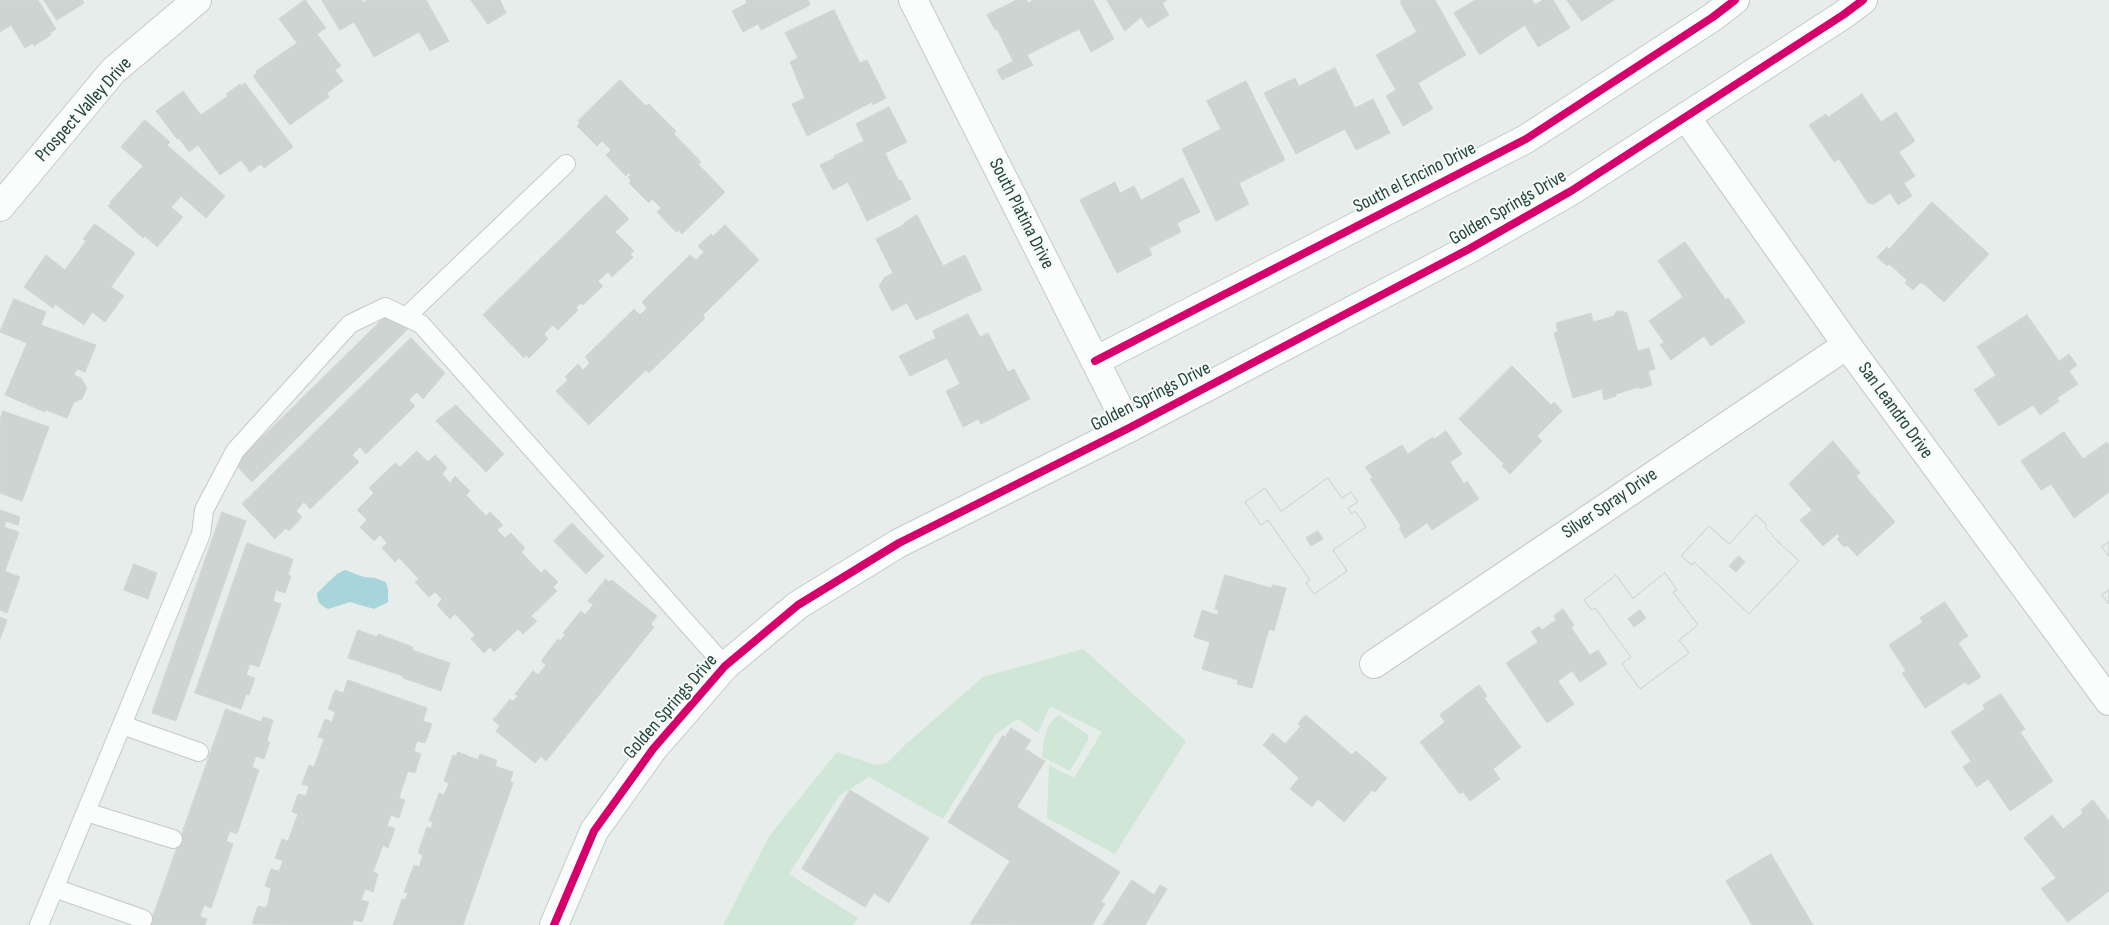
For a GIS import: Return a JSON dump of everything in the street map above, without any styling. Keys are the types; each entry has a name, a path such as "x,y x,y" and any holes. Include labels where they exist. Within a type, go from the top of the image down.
{"street":[{"name":"Prospect Valley Drive","path":"0,207 114,71 198,0"},
{"name":"South Platina Drive","path":"913,0 1129,428"},
{"name":"South el Encino Drive","path":"1095,362 1526,139 1713,17 1735,0"},
{"name":"Golden Springs Drive","path":"554,925 594,830 653,749 725,666 798,606 856,568 899,543 1129,428 1469,249 1572,191 1843,15 1863,0"},
{"name":"San Leandro Drive","path":"1686,117 1847,345 2109,701"},
{"name":"Silver Spray Drive","path":"1374,664 1847,345"}],"lane":[{"path":"406,317 566,164"},
{"path":"39,925 201,534 204,510 235,451 350,324 385,307 421,324 725,666"},
{"path":"122,725 200,752"},
{"path":"86,812 173,840"},
{"path":"54,888 143,919"}],"green space":[{"path":"1083,649 1186,741 1115,854 1047,818 1049,765 1074,778 1102,732 1050,706 1038,733 1018,719 996,734 943,819 869,777 840,795 789,874 858,918 853,925 723,925 770,835 837,752 875,765 887,763 983,677"},
{"path":"1059,715 1088,735 1088,740 1070,771 1042,757 1044,739 1048,728"}],"water":[{"path":"345,570 386,582 388,602 374,609 350,602 328,609 323,606 318,601 317,593 337,574"}],"building":[{"path":"0,0 38,0 56,29 50,33 51,35 34,46 33,43 25,48 11,25 0,32"},
{"path":"44,0 82,0 84,3 57,20"},
{"path":"305,0 326,28 317,34 341,66 335,70 343,81 327,93 329,97 290,125 253,76 257,73 256,71 297,43 279,19"},
{"path":"322,0 362,0 363,3 368,0 426,0 449,41 430,51 419,32 374,57 354,22 340,30"},
{"path":"471,0 500,0 506,13 488,24"},
{"path":"746,0 808,0 810,5 761,30 758,24 743,32 732,11 747,3"},
{"path":"1017,0 1026,0 1028,3 1034,0 1093,0 1114,39 1091,52 1079,29 1027,55 1033,65 1002,80 997,70 1013,61 997,29 995,30 987,15"},
{"path":"1107,0 1167,0 1162,3 1169,15 1148,28 1141,17 1125,31"},
{"path":"1403,0 1435,0 1466,55 1418,83 1433,109 1403,126 1386,96 1396,90 1376,55 1417,32 1400,2"},
{"path":"1476,0 1532,0 1535,5 1543,0 1553,0 1570,28 1538,47 1525,25 1480,55 1454,13"},
{"path":"1567,0 1614,0 1582,21"},
{"path":"834,10 860,63 867,60 886,98 873,105 872,102 807,136 792,104 805,98 790,62 798,58 785,33"},
{"path":"1335,68 1355,108 1373,99 1390,133 1356,150 1345,129 1296,154 1264,93 1295,78 1299,86"},
{"path":"620,80 646,106 649,104 676,131 674,134 701,162 698,164 725,192 682,234 679,230 676,232 657,212 661,208 652,199 649,203 629,183 631,181 628,177 631,175 628,173 626,176 606,155 611,150 602,141 597,146 577,126 580,123 578,121"},
{"path":"1246,81 1285,160 1239,183 1249,204 1216,221 1182,149 1221,129 1207,101"},
{"path":"245,83 293,147 264,168 261,164 250,172 241,160 220,175 198,145 189,152 156,111 183,91 201,115 228,96 226,94 240,84 241,86"},
{"path":"1862,94 1881,122 1896,112 1915,141 1899,152 1915,176 1904,183 1912,196 1898,205 1890,193 1874,204 1868,203 1839,159 1834,162 1809,125 1826,114 1828,117"},
{"path":"889,107 907,142 885,153 899,181 901,180 911,199 867,221 848,182 833,190 820,165 864,141 856,124"},
{"path":"145,120 170,142 167,145 225,196 206,218 181,196 171,207 183,217 157,247 145,236 143,238 108,206 143,166 121,147"},
{"path":"1183,178 1200,212 1177,223 1181,232 1149,248 1152,255 1117,273 1080,200 1115,182 1120,193 1134,186 1141,200"},
{"path":"606,195 629,219 615,232 634,251 630,254 633,257 612,277 608,272 598,281 603,286 583,305 581,303 576,308 578,310 558,330 553,325 544,334 548,339 529,358 526,355 524,358 483,315"},
{"path":"1932,202 1989,254 1944,302 1924,284 1920,283 1913,290 1905,283 1907,280 1889,264 1887,266 1877,257 1887,247 1889,249"},
{"path":"917,215 943,266 965,255 982,290 916,320 907,303 892,311 879,286 885,277 893,273 876,239 905,224"},
{"path":"95,224 135,253 111,287 124,296 105,322 92,312 84,325 55,304 53,308 24,287 46,255 65,270 86,241 83,239"},
{"path":"725,225 759,260 703,315 705,318 649,373 646,370 589,425 556,391 568,380 565,377 578,364 583,370 590,363 585,357 634,309 640,315 647,308 642,302 690,255 696,260 704,252 698,246"},
{"path":"1685,242 1726,300 1728,298 1745,322 1711,346 1704,336 1671,360 1660,345 1664,342 1649,321 1683,297 1658,261"},
{"path":"14,299 46,312 41,325 96,345 85,372 77,369 74,375 81,378 87,388 82,399 74,402 67,418 46,410 45,412 5,395 27,343 0,332"},
{"path":"1622,311 1627,313 1638,351 1649,348 1655,369 1648,371 1652,385 1616,394 1616,396 1604,400 1602,389 1573,398 1554,333 1558,332 1556,323 1591,313 1593,322 1614,316 1616,312"},
{"path":"968,314 980,337 988,333 1008,372 1014,369 1030,399 981,424 978,419 963,427 946,391 960,384 947,358 910,376 899,356 936,338 933,331"},
{"path":"387,315 392,321 397,317 408,329 252,482 235,464"},
{"path":"2027,315 2059,361 2069,354 2077,365 2069,371 2078,384 2057,398 2059,401 2040,415 2033,405 1999,426 1974,390 1996,375 1977,347"},
{"path":"411,338 445,373 423,399 417,392 409,400 415,406 366,454 360,447 352,455 359,462 310,509 304,502 296,511 302,517 289,531 286,528 275,539 242,504"},
{"path":"1512,366 1551,405 1554,402 1562,411 1537,436 1542,441 1510,474 1502,466 1504,464 1459,419"},
{"path":"456,405 504,454 486,472 436,421"},
{"path":"3,411 49,427 22,501 0,493 0,420"},
{"path":"1446,431 1462,454 1450,462 1464,484 1467,481 1479,499 1432,530 1427,523 1405,538 1399,528 1401,526 1370,479 1373,478 1365,467 1402,445 1408,454 1433,437 1434,439"},
{"path":"2064,432 2083,459 2107,442 2109,446 2109,492 2074,518 2051,484 2041,490 2021,461"},
{"path":"1833,441 1860,473 1856,476 1895,522 1857,556 1847,545 1844,547 1837,539 1840,536 1837,534 1823,546 1800,520 1812,510 1789,484"},
{"path":"417,451 428,462 435,455 447,468 442,474 450,483 455,476 470,491 466,495 486,516 490,512 503,525 497,530 505,538 511,533 525,548 521,552 541,573 545,569 558,582 553,587 557,591 531,616 537,621 523,634 518,629 494,652 490,647 484,653 471,639 475,635 455,614 450,619 437,605 442,599 435,592 429,597 415,582 419,579 399,558 395,562 382,548 387,543 380,535 374,541 360,527 367,520 357,510 374,493 369,488 395,463 400,467"},
{"path":"1328,478 1342,498 1351,492 1358,502 1348,508 1352,514 1355,511 1366,527 1333,550 1347,571 1314,594 1306,583 1310,580 1268,520 1261,525 1245,502 1265,488 1281,511","holes":["1318,531 1323,539 1311,546 1306,538"]},
{"path":"1328,478 1342,498 1351,492 1358,502 1348,508 1352,514 1355,511 1366,527 1333,550 1347,571 1314,594 1306,583 1310,580 1268,520 1261,525 1245,502 1265,488 1281,511"},
{"path":"0,510 20,517 18,525 6,521 4,527 19,532 5,571 20,577 7,613 0,610"},
{"path":"222,512 246,521 176,721 152,713"},
{"path":"1756,515 1767,525 1765,527 1772,536 1799,561 1749,614 1694,562 1692,565 1681,556 1709,526 1729,544","holes":["1739,556 1745,562 1736,572 1729,566"]},
{"path":"1756,515 1767,525 1765,527 1772,536 1799,561 1749,614 1694,562 1692,565 1681,556 1709,526 1729,544"},
{"path":"572,523 604,556 586,574 554,541"},
{"path":"2109,542 2109,557 2102,547"},
{"path":"2109,542 2109,557 2102,547"},
{"path":"247,543 293,559 288,575 291,576 285,593 276,590 273,601 281,604 259,667 250,664 246,675 255,678 249,695 246,694 241,709 195,693"},
{"path":"134,564 157,573 148,599 124,590"},
{"path":"1665,573 1677,590 1673,592 1698,625 1679,640 1689,653 1640,689 1622,664 1631,657 1595,608 1592,610 1584,600 1616,575 1633,598","holes":["1640,610 1646,618 1634,627 1628,619"]},
{"path":"1665,573 1677,590 1673,592 1698,625 1679,640 1689,653 1640,689 1622,664 1631,657 1595,608 1592,610 1584,600 1616,575 1633,598"},
{"path":"1225,575 1271,588 1273,585 1286,588 1274,631 1269,629 1252,688 1237,684 1238,680 1202,669 1210,642 1194,637 1202,610 1217,615 1219,610 1215,609"},
{"path":"606,579 609,582 612,580 657,616 651,624 654,627 546,761 541,756 535,763 496,731 500,726 493,720 510,699 513,701 518,696 515,694 533,671 538,675 546,665 541,661 558,639 560,641 565,635 563,633 581,611 585,615 593,605 588,601"},
{"path":"2109,590 2109,604 2102,595"},
{"path":"2109,590 2109,604 2102,595"},
{"path":"1945,602 1968,636 1958,643 1981,677 1968,685 1965,682 1925,708 1902,673 1906,671 1889,645 1923,622 1920,618"},
{"path":"1563,609 1574,625 1571,627 1590,655 1598,650 1607,664 1580,682 1572,671 1558,681 1574,704 1547,723 1506,663 1538,642 1531,632 1539,626 1542,630 1556,620 1554,616"},
{"path":"0,617 7,620 0,639"},
{"path":"358,630 377,637 378,634 413,647 412,650 450,663 441,691 348,658"},
{"path":"348,680 427,708 423,721 432,724 425,743 417,741 414,751 421,754 415,773 408,771 399,798 405,800 399,818 391,815 387,826 395,828 388,848 383,845 373,872 378,874 373,892 365,889 361,900 369,902 362,922 354,920 352,925 252,924 258,906 266,908 268,903 271,888 265,886 271,869 279,871 283,861 275,858 282,839 288,841 298,814 292,812 298,794 306,796 309,786 302,784 309,765 314,767 324,739 318,737 325,719 332,722 335,712 328,709 335,690 343,693"},
{"path":"1479,685 1487,696 1484,698 1521,747 1493,769 1500,779 1470,801 1463,792 1460,794 1420,742 1445,722 1440,715"},
{"path":"2001,694 2025,729 2020,732 2053,781 2010,811 1988,779 1977,787 1963,767 1971,761 1951,732 1985,709 1983,705"},
{"path":"226,709 261,722 263,717 273,720 267,741 270,742 264,759 256,756 252,767 259,770 237,834 230,831 226,841 233,844 211,908 204,905 200,916 207,919 205,925 150,925"},
{"path":"1306,715 1352,755 1356,751 1387,778 1375,792 1372,790 1344,822 1318,799 1312,807 1290,789 1299,778 1263,745 1273,733 1285,744 1301,726 1298,724"},
{"path":"1011,728 1031,740 1025,749 1045,761 1017,807 1120,872 1101,902 1105,904 1092,925 970,924 1010,861 948,822 1003,735 1005,737"},
{"path":"458,752 478,760 480,754 497,760 495,766 513,772 510,782 513,783 463,925 393,925 402,899 405,900 408,893 404,892 414,865 419,867 423,855 418,853 427,827 431,829 433,822 429,821 439,793 444,795 449,783 444,781 453,755 456,756"},
{"path":"850,790 929,838 889,903 874,893 865,907 802,869"},
{"path":"2093,800 2109,821 2109,891 2068,922 2041,889 2056,878 2024,838 2052,815 2063,829 2083,813 2081,810"},
{"path":"1771,854 1813,925 1752,925 1726,881"},
{"path":"1132,880 1154,895 1160,885 1167,889 1145,925 1103,925"}],"cycle path":[{"path":"1095,361 1526,139 1713,17 1735,0"},
{"path":"554,925 594,831 653,749 725,666 798,605 899,543 1129,428 1469,249 1571,191 1843,15 1863,0"}]}
